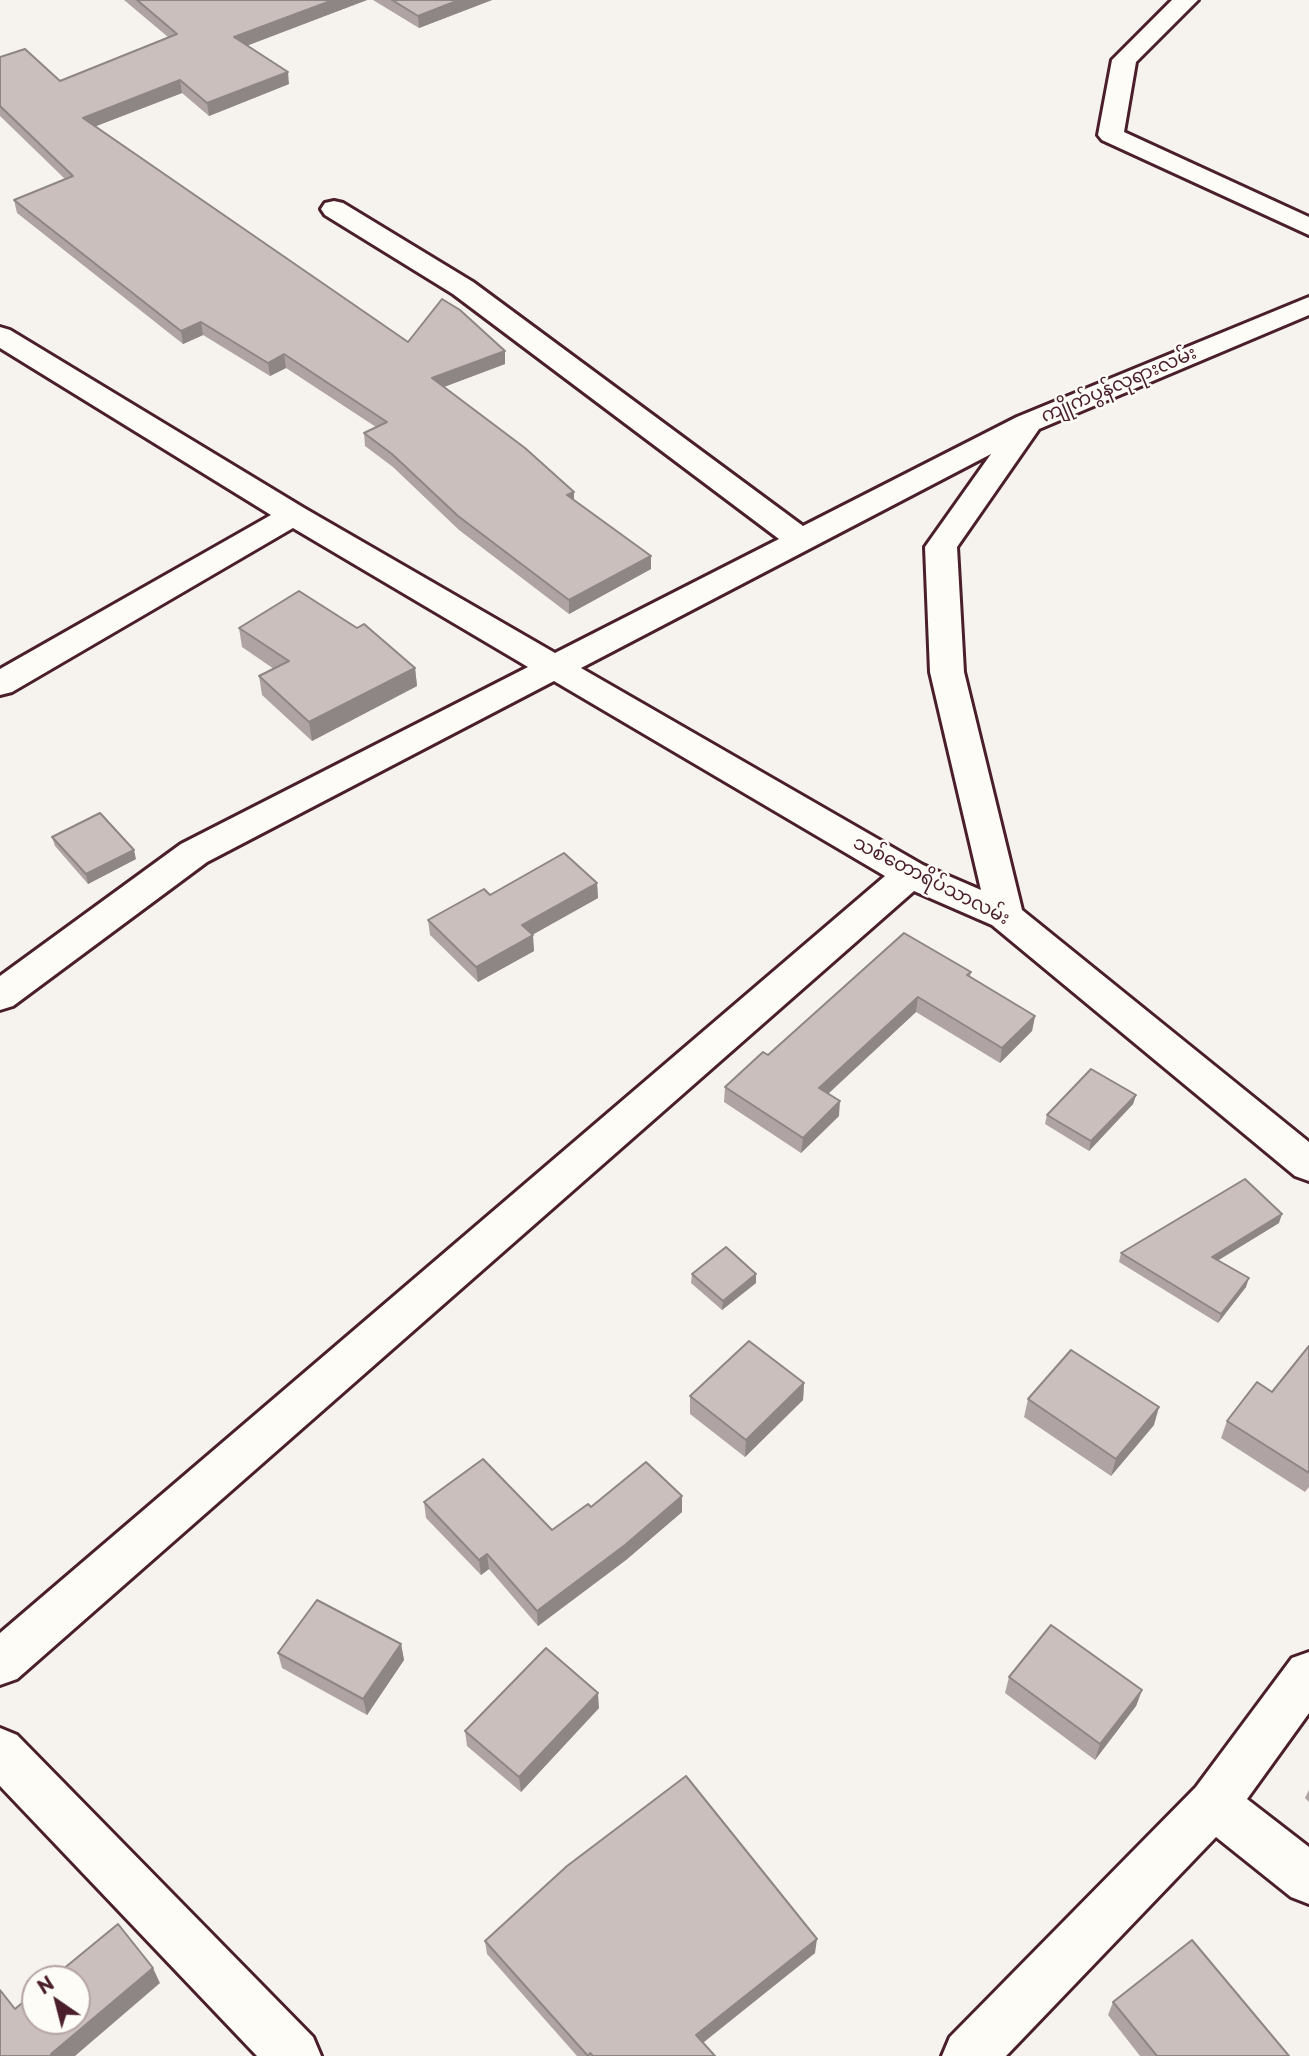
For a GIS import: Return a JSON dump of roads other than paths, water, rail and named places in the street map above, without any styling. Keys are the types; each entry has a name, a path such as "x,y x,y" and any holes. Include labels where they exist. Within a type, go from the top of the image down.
{"street":[{"path":"1185,0 1124,60 1111,135 1309,227"},
{"path":"334,209 463,288 801,540"},
{"name":"ကျိုက်ပွန်လုရားလမ်း","path":"1005,916 947,672 941,547 1028,423 1309,305"},
{"name":"သစ်တောရိပ်သာလမ်း","path":"0,336 293,515 910,874 1005,916 1309,1165"},
{"path":"0,996 194,853 1028,423"},
{"path":"0,684 293,515"},
{"path":"0,1662 910,874"},
{"path":"969,2056 1214,1804 1309,1674"},
{"path":"0,1751 294,2056"},
{"path":"1214,1804 1309,1880"}]}
